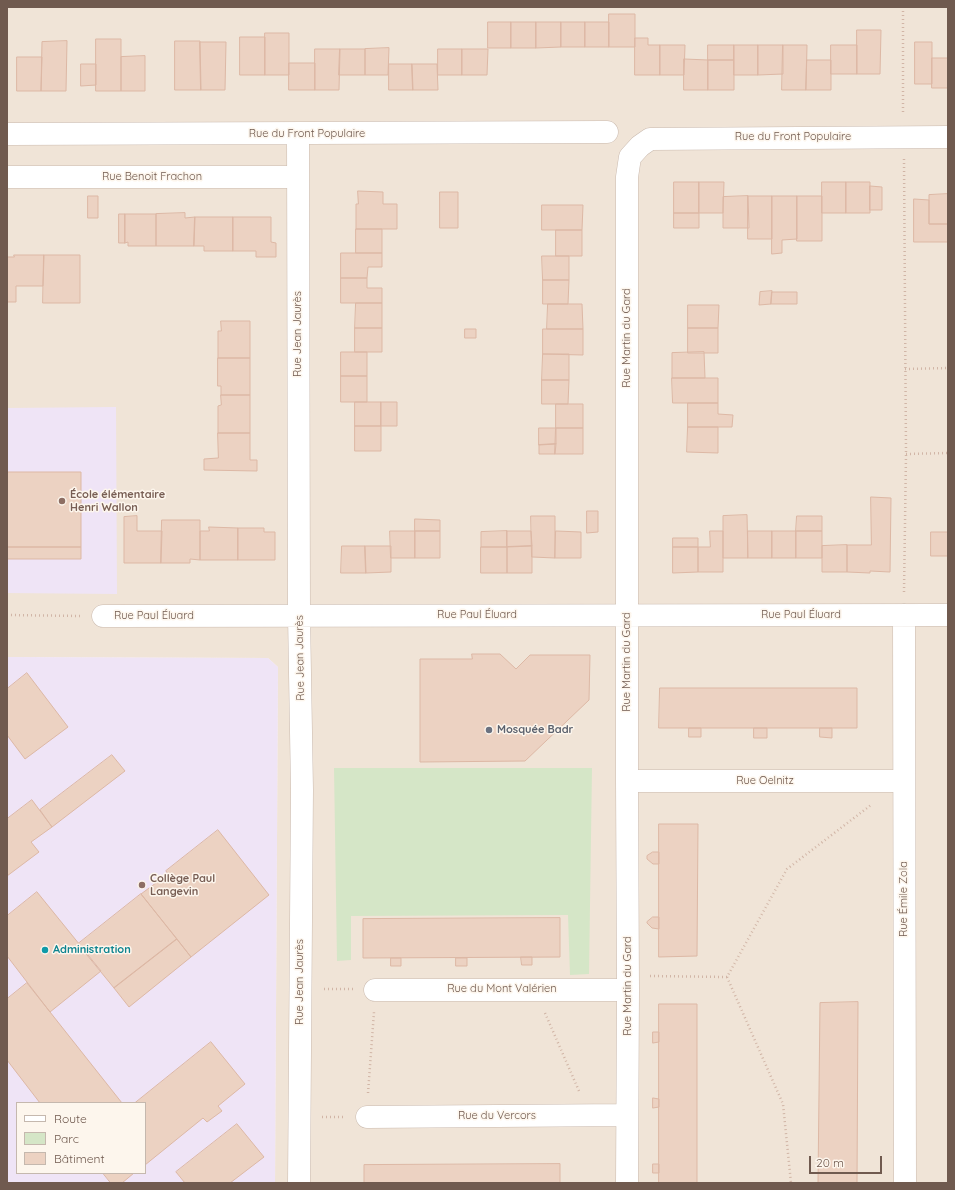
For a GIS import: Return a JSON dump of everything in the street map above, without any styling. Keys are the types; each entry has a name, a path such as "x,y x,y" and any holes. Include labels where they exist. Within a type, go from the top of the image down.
{"street":[{"name":"Rue du Front Populaire","path":"7,134 607,132"},
{"name":"Rue Jean Jaurès","path":"298,134 299,615 302,790 299,1183"},
{"name":"Rue du Front Populaire","path":"640,146 650,139 666,138 948,137"},
{"name":"Rue Martin du Gard","path":"627,1183 627,177 630,157 640,146"},
{"name":"Rue Benoit Frachon","path":"7,177 298,177"},
{"name":"Rue Émile Zola","path":"904,615 905,1183"},
{"name":"Rue Paul Éluard","path":"103,616 948,615"},
{"name":"Rue Oelnitz","path":"627,781 904,781"},
{"name":"Rue du Mont Valérien","path":"375,990 534,989 628,983"},
{"name":"Rue du Vercors","path":"367,1117 627,1115"}],"path":[{"path":"903,7 906,454 904,615"},
{"path":"905,369 948,368"},
{"path":"906,454 948,453"},
{"name":"Rue Paul Éluard","path":"7,615 103,616"},
{"path":"727,977 787,869 873,804"},
{"path":"628,983 727,977"},
{"path":"727,977 783,1104 792,1183"},
{"path":"300,988 375,990 367,1117 300,1117"},
{"path":"534,989 589,1116"}],"shaded area":[{"path":"7,7 948,7 948,1183 275,1183 278,667 268,658 7,657"},
{"name":"École élémentaire Henri Wallon","path":"116,407 117,594 7,593 7,408"},
{"name":"Collège Paul Langevin","path":"7,657 268,658 278,667 275,1183 7,1183"}],"green space":[{"path":"334,768 592,768 589,974 570,975 568,915 351,916 351,960 337,961"}],"building":[{"path":"609,14 635,14 635,47 609,47"},
{"path":"488,22 511,22 511,48 488,48"},
{"path":"511,22 536,22 536,48 511,48"},
{"path":"536,22 561,22 561,47 536,48"},
{"path":"561,22 585,22 585,47 561,47"},
{"path":"585,22 609,22 609,47 585,47"},
{"path":"857,30 881,30 880,74 857,74"},
{"path":"265,33 289,33 289,75 265,75"},
{"path":"240,37 265,37 265,75 240,75"},
{"path":"635,38 648,38 648,45 660,45 660,75 635,75"},
{"path":"96,39 121,39 121,91 96,91"},
{"path":"67,41 66,91 41,91 42,42"},
{"path":"175,41 200,41 201,90 175,90"},
{"path":"200,42 226,42 225,90 201,90"},
{"path":"915,42 932,42 932,84 915,84"},
{"path":"660,45 685,45 684,75 660,75"},
{"path":"708,45 734,45 734,60 708,60"},
{"path":"734,45 758,45 758,75 734,75"},
{"path":"758,45 783,45 783,74 758,75"},
{"path":"783,45 807,45 806,90 782,90"},
{"path":"831,45 857,45 857,74 831,74"},
{"path":"389,48 388,75 365,75 365,49"},
{"path":"315,49 340,49 339,90 315,90"},
{"path":"340,49 365,49 365,75 339,75"},
{"path":"438,49 462,49 462,75 438,75"},
{"path":"462,49 488,49 487,75 462,75"},
{"path":"145,56 145,91 121,91 121,57"},
{"path":"17,57 42,57 41,91 17,91"},
{"path":"932,58 948,58 948,88 932,88"},
{"path":"684,59 708,60 708,90 684,90"},
{"path":"708,60 734,60 734,90 708,90"},
{"path":"807,60 831,60 831,90 806,90"},
{"path":"289,63 315,63 315,90 289,90"},
{"path":"81,64 96,64 96,85 81,86"},
{"path":"389,64 412,64 413,90 389,90"},
{"path":"412,64 437,64 438,90 413,90"},
{"path":"674,182 699,182 699,213 674,213"},
{"path":"699,182 724,182 723,213 699,213"},
{"path":"822,182 846,182 846,213 822,213"},
{"path":"846,182 870,182 870,213 846,213"},
{"path":"870,186 882,187 882,210 870,210"},
{"path":"358,191 383,192 383,204 397,204 397,229 356,229 356,204 358,204"},
{"path":"440,192 458,192 458,228 440,228"},
{"path":"948,194 948,224 929,224 929,195"},
{"path":"88,196 98,196 98,218 88,218"},
{"path":"748,196 749,228 723,228 723,197"},
{"path":"748,196 772,196 772,239 748,239"},
{"path":"772,196 797,196 797,239 782,240 782,253 772,254"},
{"path":"797,196 822,196 822,241 797,241"},
{"path":"914,199 929,200 929,224 948,224 948,242 914,242"},
{"path":"542,205 583,205 582,230 542,230"},
{"path":"185,213 185,218 195,217 194,246 156,246 156,214"},
{"path":"674,213 699,213 699,228 674,228"},
{"path":"119,214 125,214 125,243 119,243"},
{"path":"125,214 156,214 156,246 128,246 128,242 125,243"},
{"path":"195,217 233,217 233,251 204,251 204,246 194,246"},
{"path":"233,217 271,217 271,242 276,243 276,257 256,257 256,251 233,251"},
{"path":"356,229 382,229 382,253 356,253"},
{"path":"556,230 582,230 582,256 556,256"},
{"path":"341,253 382,253 382,267 368,267 367,278 341,278"},
{"path":"14,255 44,255 43,286 16,286 16,302 7,302 7,257 14,257"},
{"path":"44,255 80,255 80,303 43,303"},
{"path":"542,256 569,256 569,280 543,280"},
{"path":"341,278 367,278 367,288 382,288 382,303 341,303"},
{"path":"543,280 569,280 568,304 543,304"},
{"path":"772,291 771,304 759,305 760,292"},
{"path":"772,292 797,292 797,304 771,304"},
{"path":"356,303 382,303 382,328 355,328"},
{"path":"548,304 582,304 583,329 547,329"},
{"path":"688,305 719,305 718,328 688,328"},
{"path":"221,321 250,321 250,358 218,358 218,331 221,331"},
{"path":"355,328 382,328 382,352 355,352"},
{"path":"688,328 718,328 718,353 688,353"},
{"path":"465,329 476,329 476,338 465,338"},
{"path":"543,329 583,329 583,355 543,354"},
{"path":"341,352 367,352 367,376 341,376"},
{"path":"704,352 705,378 672,378 672,353"},
{"path":"543,354 569,354 569,380 542,380"},
{"path":"218,358 250,358 250,395 221,395 221,386 218,386"},
{"path":"341,376 367,376 367,402 341,402"},
{"path":"672,378 718,378 718,403 673,403"},
{"path":"542,380 569,380 568,404 542,404"},
{"path":"221,395 250,395 250,433 218,433 218,406 221,405"},
{"path":"355,402 381,402 381,426 355,426"},
{"path":"381,402 397,402 397,426 381,426"},
{"path":"688,403 718,403 718,414 733,415 732,427 688,427"},
{"path":"556,404 583,404 583,428 556,428"},
{"path":"355,426 381,426 381,451 355,451"},
{"path":"688,427 718,427 718,453 687,452"},
{"path":"539,428 556,428 556,444 539,445"},
{"path":"556,428 583,428 583,454 555,454"},
{"path":"218,433 250,433 250,460 257,460 257,471 204,470 204,459 218,458"},
{"path":"556,444 555,454 539,454 539,445"},
{"path":"7,472 81,472 81,547 7,547"},
{"path":"871,497 891,498 890,572 847,572 847,545 871,545"},
{"path":"587,511 598,511 598,532 587,533"},
{"path":"747,515 748,558 723,558 723,516"},
{"path":"137,516 137,531 162,531 161,563 124,563 124,517"},
{"path":"531,516 555,516 555,558 532,557"},
{"path":"797,516 822,516 822,531 796,531"},
{"path":"415,519 440,520 440,531 415,531"},
{"path":"162,520 200,520 200,560 190,559 190,563 161,563"},
{"path":"209,527 238,528 238,560 200,560 200,531 209,531"},
{"path":"238,528 264,528 264,532 275,532 275,560 238,560"},
{"path":"390,531 415,531 415,558 391,558"},
{"path":"415,531 440,531 440,558 415,558"},
{"path":"507,531 507,547 481,547 481,532"},
{"path":"507,531 531,531 532,546 507,547"},
{"path":"556,531 581,532 581,558 555,558"},
{"path":"710,531 723,531 723,572 698,572 698,547 710,547"},
{"path":"748,531 772,531 772,558 748,558"},
{"path":"772,531 796,531 796,558 772,558"},
{"path":"796,531 822,531 822,558 796,558"},
{"path":"931,532 948,532 948,556 931,556"},
{"path":"673,538 698,538 698,547 673,547"},
{"path":"847,545 847,572 822,572 822,546"},
{"path":"342,546 365,546 366,573 341,573"},
{"path":"365,546 391,546 391,572 366,573"},
{"path":"532,546 532,573 507,573 507,547"},
{"path":"7,547 81,547 81,559 7,559"},
{"path":"481,547 507,547 507,573 481,573"},
{"path":"673,547 698,547 698,572 673,573"},
{"name":"Mosquée Badr","path":"472,654 500,654 516,669 530,655 590,655 589,700 525,761 420,762 420,659 472,659"},
{"path":"27,673 68,727 25,759 7,735 7,689"},
{"path":"660,688 857,688 857,728 659,728"},
{"path":"689,728 701,728 701,737 689,737"},
{"path":"754,728 767,728 767,738 754,738"},
{"path":"820,728 832,728 832,738 820,737"},
{"path":"112,755 125,771 52,827 40,810"},
{"path":"32,800 52,827 31,842 39,852 7,876 7,819"},
{"path":"659,824 698,824 697,956 659,957"},
{"path":"218,830 269,895 191,957 141,894 168,874 166,871"},
{"path":"653,852 659,852 659,864 653,864 647,859 647,856"},
{"name":"Administration","path":"37,892 101,971 50,1012 7,956 7,916"},
{"path":"141,894 177,939 114,988 78,944"},
{"path":"653,917 659,917 659,929 652,928 647,923"},
{"path":"560,918 560,957 363,958 363,919"},
{"path":"177,939 191,957 129,1007 114,988"},
{"path":"521,957 532,957 532,965 522,965"},
{"path":"391,958 401,958 401,966 391,966"},
{"path":"456,958 467,958 467,966 456,966"},
{"path":"27,983 121,1102 39,1102 7,1060 7,999"},
{"path":"858,1002 857,1183 818,1183 820,1003"},
{"path":"659,1004 697,1004 697,1183 659,1183"},
{"path":"653,1032 659,1032 659,1042 653,1043"},
{"path":"211,1042 245,1084 218,1106 222,1111 207,1122 203,1118 146,1164 146,1102 136,1102"},
{"path":"653,1098 659,1099 659,1107 653,1108"},
{"path":"237,1124 264,1157 230,1183 185,1183 176,1172"},
{"path":"560,1164 560,1183 364,1183 364,1165"},
{"path":"653,1164 659,1164 659,1173 653,1173"},
{"path":"104,1174 133,1174 122,1183 111,1183"}],"place":[{"name":"École élémentaire Henri Wallon","path":"62,501"},
{"name":"Mosquée Badr","path":"489,730"},
{"name":"Collège Paul Langevin","path":"142,885"},
{"name":"Administration","path":"45,950"}]}
